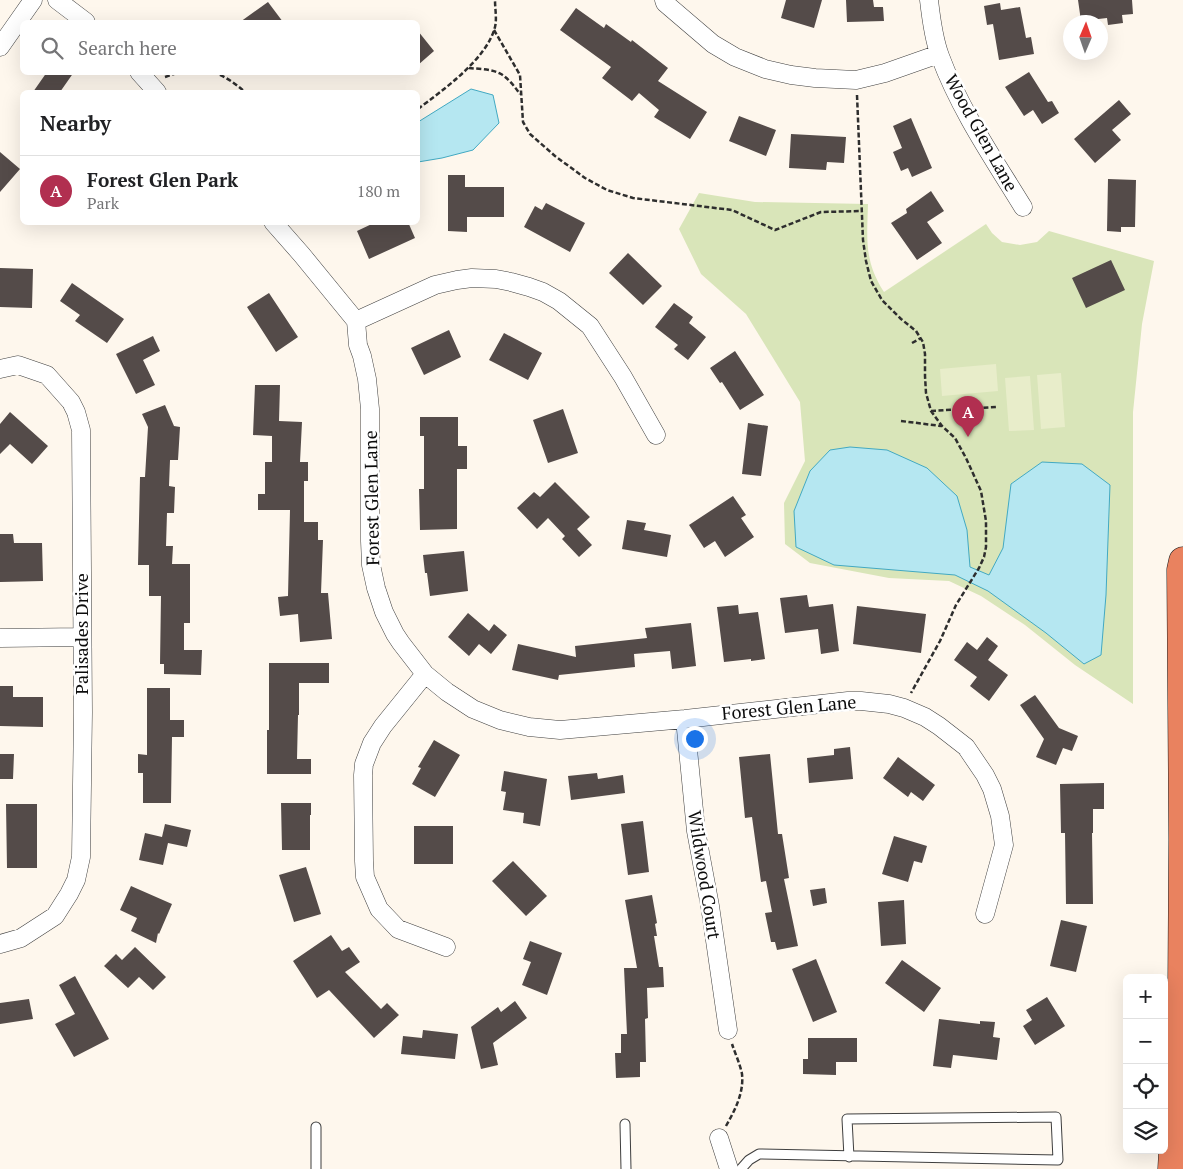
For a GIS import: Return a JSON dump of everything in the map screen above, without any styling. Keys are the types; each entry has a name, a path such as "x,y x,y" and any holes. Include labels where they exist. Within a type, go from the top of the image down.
{"highway":[{"path":"1172,1169 1182,987 1182,559"}],"street":[{"path":"0,47 33,0"},
{"path":"57,0 83,20"},
{"path":"664,0 665,3 714,44 735,57 765,69 791,75 856,80 885,73 939,54"},
{"name":"Wood Glen Lane","path":"929,0 930,15 939,54 955,92 1023,208"},
{"path":"142,75 155,90"},
{"path":"276,225 356,320 422,290 457,280 472,278 496,279 543,292 559,301 590,326 620,370 656,435"},
{"name":"Forest Glen Lane","path":"356,320 358,345 367,379 370,409 370,541 374,580 384,612 395,634 425,674 447,692 473,709 500,720 529,727 560,730 685,719 848,701 873,702 904,708 932,722 966,747 992,789 1000,816 1004,845 985,914"},
{"name":"Palisades Drive","path":"0,369 18,365 47,376 71,402 81,430 83,712 81,857 76,880 55,916 21,938 0,944"},
{"path":"0,638 81,637"},
{"path":"425,674 383,726 368,752 363,775 365,877 379,909 398,929 446,947"},
{"name":"Wildwood Court","path":"685,719 696,831 710,906 728,1030"},
{"path":"719,1138 729,1169"}],"lane":[{"path":"741,1169 749,1160 759,1154 1043,1165 1058,1160 1056,1117 846,1119 849,1157"},
{"path":"624,1124 626,1169"},
{"path":"316,1127 316,1169"}],"path":[{"path":"420,107 469,68 484,49 496,25 495,0"},
{"path":"494,30 520,76 524,122 530,134 555,156 585,178 607,190 633,198 732,210 775,230 821,212 862,211"},
{"path":"469,68 500,74 521,95"},
{"path":"220,75 242,90"},
{"path":"856,80 863,240 871,281 882,300 916,331 923,342 926,393 931,411 942,426 955,438 966,458 981,491 986,521 986,547 980,568 956,605 940,641 904,708"},
{"path":"912,344 921,338"},
{"path":"931,411 997,407"},
{"path":"901,421 942,426"},
{"path":"719,1138 736,1110 741,1090 742,1074 728,1030"}],"green space":[{"path":"699,193 755,202 868,204 868,250 873,270 884,292 986,224 1002,242 1020,245 1037,242 1049,231 1154,261 1142,324 1133,412 1133,704 1075,665 1025,625 981,596 949,581 889,578 810,563 785,544 784,503 805,461 800,402 746,314 701,274 679,229"},
{"path":"996,364 998,391 942,396 940,369"},
{"path":"1061,373 1065,427 1041,429 1037,375"},
{"path":"1030,376 1034,430 1009,431 1005,378"}],"water":[{"path":"471,89 493,95 499,123 473,150 420,162 420,121"},
{"path":"850,447 887,450 927,468 957,496 967,530 970,567 989,575 1003,548 1011,484 1042,462 1082,464 1110,485 1106,595 1101,655 1084,664 1046,633 988,591 955,575 834,565 796,547 794,511 810,471 830,450"}],"building":[{"path":"786,0 822,0 814,28 781,18"},
{"path":"846,0 873,0 874,7 883,7 884,21 847,22"},
{"path":"1078,0 1132,0 1133,14 1122,15 1123,23 1108,25 1108,15 1080,15"},
{"path":"268,2 282,20 243,20"},
{"path":"1000,3 1001,10 1020,7 1026,38 1031,37 1034,54 999,60 993,24 987,25 984,6"},
{"path":"576,8 604,28 606,24 631,42 632,40 668,68 658,81 707,112 690,139 654,117 659,110 639,93 632,101 602,78 611,67 560,30"},
{"path":"420,34 434,51 420,63"},
{"path":"1029,72 1048,102 1052,101 1059,113 1042,124 1033,110 1024,116 1005,87"},
{"path":"45,75 72,75 61,90 34,90"},
{"path":"1119,100 1131,114 1112,130 1121,140 1095,163 1074,139"},
{"path":"739,116 776,130 766,156 729,141"},
{"path":"911,118 932,168 912,177 908,168 901,171 893,152 902,148 893,126"},
{"path":"791,134 846,137 844,163 827,162 826,170 789,168"},
{"path":"0,152 20,169 0,192"},
{"path":"448,175 465,175 465,187 504,187 504,217 467,217 467,232 448,231"},
{"path":"1108,179 1136,180 1135,227 1121,227 1121,232 1107,231"},
{"path":"931,191 944,211 927,222 942,243 917,260 891,223 907,213 906,209"},
{"path":"546,203 585,223 570,252 524,227 535,206 542,210"},
{"path":"370,225 409,225 415,238 369,259 357,231"},
{"path":"628,253 662,286 643,305 609,273"},
{"path":"1111,260 1125,290 1086,308 1072,278"},
{"path":"0,268 33,269 32,308 0,307"},
{"path":"72,283 124,319 107,343 75,321 80,315 60,301"},
{"path":"269,293 298,337 276,352 247,307"},
{"path":"674,303 693,317 689,323 706,337 688,360 674,349 678,345 655,327"},
{"path":"449,330 461,357 424,375 411,348"},
{"path":"504,333 542,353 528,380 489,360"},
{"path":"153,336 160,351 143,360 155,385 136,394 116,354"},
{"path":"735,351 764,395 740,410 722,382 720,383 710,368"},
{"path":"255,385 280,385 279,421 302,422 300,462 308,462 308,481 304,481 304,522 318,522 318,540 323,540 321,593 328,593 332,639 300,642 298,614 280,616 278,597 288,596 290,510 258,510 258,494 265,494 265,462 272,462 272,436 253,435"},
{"path":"165,405 174,426 180,427 178,460 170,460 169,486 175,487 174,513 167,513 166,546 173,546 172,564 190,564 190,623 184,623 184,650 202,650 201,675 164,674 164,664 160,664 161,596 149,596 149,565 138,565 140,477 145,477 148,427 142,414"},
{"path":"563,409 578,453 548,463 533,420"},
{"path":"10,412 48,446 32,464 10,444 0,454 0,424"},
{"path":"420,417 458,417 458,446 467,446 467,469 457,469 457,529 420,530 419,489 424,489 424,436 420,436"},
{"path":"748,423 768,426 761,476 742,474"},
{"path":"555,482 590,517 577,529 592,545 579,557 562,539 565,536 548,518 537,529 517,508 534,492 540,497"},
{"path":"733,496 746,515 741,518 754,537 725,557 715,541 704,548 689,525"},
{"path":"627,520 646,523 644,530 671,535 667,557 622,549"},
{"path":"0,534 13,534 14,543 42,543 43,581 0,582"},
{"path":"464,551 468,591 430,596 423,555"},
{"path":"807,595 809,607 833,604 839,651 821,654 818,629 785,633 780,598"},
{"path":"738,605 739,614 758,612 765,659 724,662 717,607"},
{"path":"857,606 926,614 921,653 853,644"},
{"path":"468,613 489,631 494,624 507,635 491,654 479,644 469,656 448,637"},
{"path":"691,623 696,666 672,669 670,651 634,654 635,667 559,675 558,680 512,670 518,644 576,657 575,646 647,638 645,628"},
{"path":"987,637 998,646 988,660 1008,675 989,701 970,686 977,677 954,660 967,642 977,650"},
{"path":"269,663 329,663 329,683 299,683 297,759 311,759 311,774 267,774"},
{"path":"0,686 13,686 13,697 43,697 43,727 0,726"},
{"path":"147,688 170,688 170,720 184,720 184,737 172,737 171,803 143,803 143,773 138,773 138,754 147,755"},
{"path":"1035,695 1059,728 1078,736 1072,751 1063,748 1056,765 1036,757 1044,739 1020,705"},
{"path":"434,740 460,755 435,797 412,784 421,768 418,767"},
{"path":"850,747 853,779 809,783 807,758 834,755 834,749"},
{"path":"0,754 14,754 13,779 0,779"},
{"path":"770,754 778,834 782,834 789,878 784,879 798,946 777,950 775,942 771,942 765,913 772,912 766,881 761,882 752,817 745,818 739,757"},
{"path":"898,757 935,785 923,801 911,792 908,797 883,778"},
{"path":"504,771 547,779 540,826 523,823 524,813 503,810 506,792 501,791"},
{"path":"597,773 598,779 623,775 625,793 571,800 568,776"},
{"path":"1104,783 1104,809 1093,809 1093,904 1066,904 1065,833 1061,833 1060,784"},
{"path":"281,803 311,803 310,850 282,850"},
{"path":"6,804 37,804 37,868 7,868"},
{"path":"643,821 649,872 628,875 621,824"},
{"path":"165,824 191,830 187,847 168,843 163,865 139,860 145,833 162,837"},
{"path":"414,826 453,826 453,864 414,864"},
{"path":"894,836 927,846 922,863 914,861 908,882 882,874"},
{"path":"513,861 547,896 526,916 492,881"},
{"path":"306,867 321,914 294,922 279,875"},
{"path":"131,886 172,904 158,933 156,943 131,931 137,918 120,910"},
{"path":"825,888 827,903 813,906 810,890"},
{"path":"652,895 657,923 655,924 657,936 654,936 659,967 663,967 664,987 647,988 648,1018 645,1019 646,1062 640,1062 640,1077 616,1078 615,1053 621,1053 621,1034 627,1034 624,968 637,968 625,900"},
{"path":"904,900 906,944 881,946 878,902"},
{"path":"1061,920 1087,926 1076,972 1050,966"},
{"path":"331,935 342,951 349,947 360,962 345,972 381,1009 387,1003 399,1015 374,1038 329,990 317,998 293,961"},
{"path":"530,941 562,953 547,995 522,985 531,962 523,959"},
{"path":"135,947 166,977 153,990 139,977 128,988 104,966 116,954 122,960"},
{"path":"816,959 837,1012 813,1022 792,969"},
{"path":"902,960 941,988 924,1012 885,983"},
{"path":"75,976 109,1039 74,1057 55,1024 75,1014 59,985"},
{"path":"1047,997 1065,1026 1035,1045 1023,1026 1032,1020 1026,1010"},
{"path":"29,999 33,1019 0,1024 0,1003"},
{"path":"515,1001 527,1018 493,1043 498,1065 481,1069 471,1027 498,1007 501,1012"},
{"path":"939,1019 980,1024 980,1021 995,1022 993,1037 1000,1038 997,1060 953,1055 951,1068 933,1066"},
{"path":"423,1030 458,1034 455,1059 401,1054 403,1036 422,1038"},
{"path":"808,1038 857,1038 857,1062 836,1062 836,1075 803,1074 803,1059 808,1059"}],"place":[{"name":"Forest Glen Park","path":"968,437"}]}
